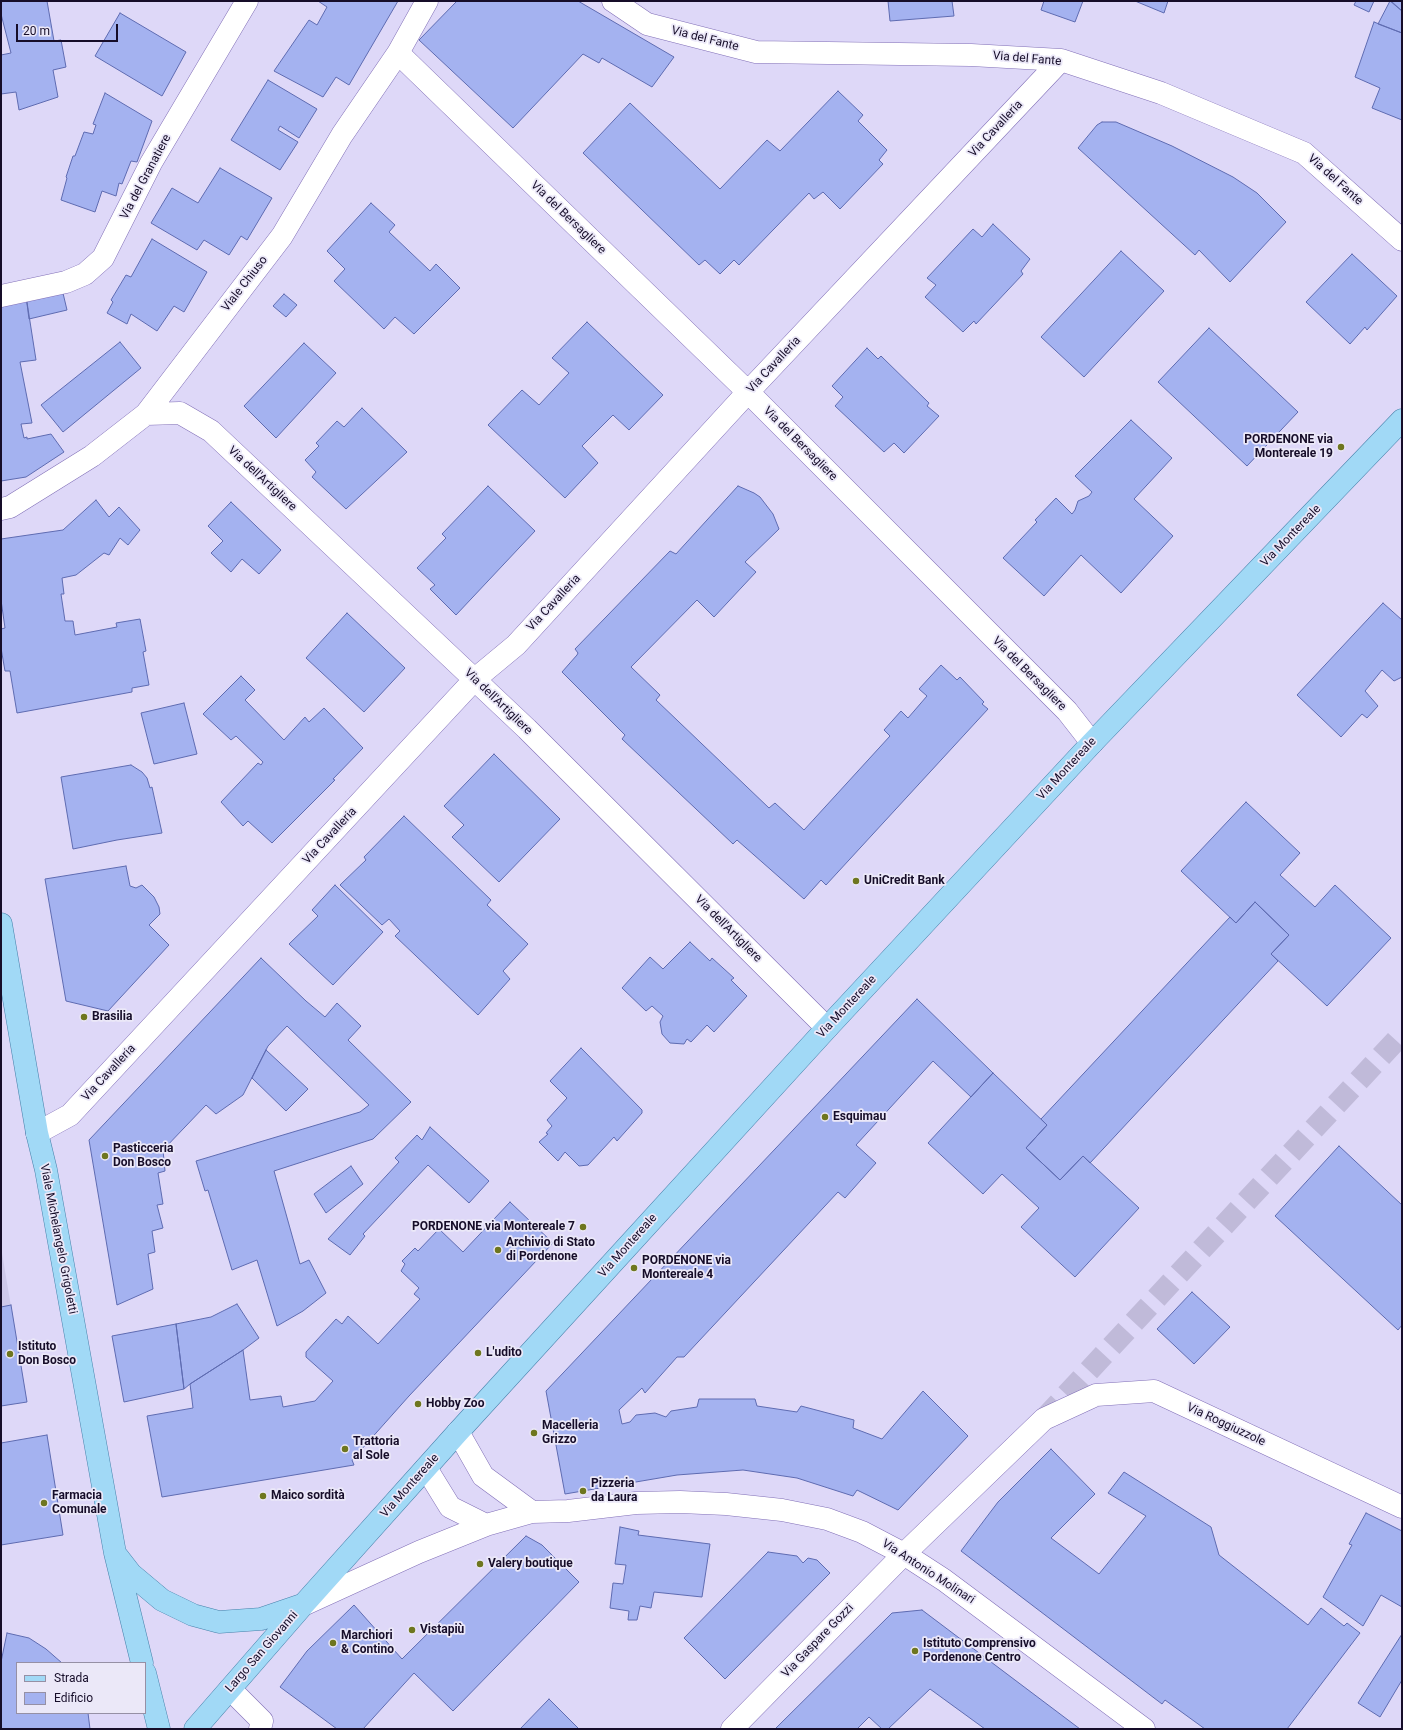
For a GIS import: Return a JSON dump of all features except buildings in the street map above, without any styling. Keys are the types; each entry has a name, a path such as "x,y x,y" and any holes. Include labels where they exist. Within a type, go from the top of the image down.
{"main road":[{"name":"Via Montereale","path":"303,1605 458,1432 828,1028 1092,743 1402,420"},
{"name":"Viale Michelangelo Grigoletti","path":"1,924 37,1133 46,1170 115,1553"},
{"name":"Largo San Giovanni","path":"115,1553 131,1574 162,1600 193,1615 220,1622 261,1619 303,1605"},
{"path":"115,1553 142,1662"},
{"name":"Largo San Giovanni","path":"195,1729 303,1605"},
{"path":"146,1677 159,1729"}],"street":[{"name":"Via del Granatiere","path":"1,296 66,282 85,274 103,258 151,163 248,1"},
{"name":"Viale Chiuso","path":"1,509 10,507 92,456 146,414 282,236 342,135 398,53 427,1"},
{"name":"Via del Fante","path":"613,1 647,24 756,52 971,54 1061,60 1161,93 1304,153 1402,240"},
{"name":"Via del Bersagliere","path":"398,53 748,392 1067,711 1092,743"},
{"name":"Via Cavalleria","path":"37,1133 70,1115 475,680 516,645 748,392 1061,60"},
{"name":"Via dell'Artigliere","path":"146,414 180,413 211,431 527,729 828,1028"},
{"name":"Via Roggiuzzole","path":"904,1554 1044,1419 1096,1395 1154,1391 1402,1507"},
{"path":"458,1432 483,1476 532,1512"},
{"path":"426,1468 450,1506 486,1524"},
{"name":"Via Antonio Molinari","path":"303,1605 486,1524 532,1512 568,1511 636,1503 680,1502 726,1504 782,1510 827,1519 862,1532 904,1554 949,1584 1144,1729"},
{"name":"Via Gaspare Gozzi","path":"732,1729 904,1554"},
{"path":"230,1690 262,1721 260,1729"}],"shaded area":[{"name":"Istituto Don Bosco","path":"1,1247 27,1402 1,1406"}],"tunnel":[{"path":"1044,1419 1402,1034"}],"place":[{"name":"PORDENONE via Montereale 19","path":"1341,447"},
{"name":"UniCredit Bank","path":"856,881"},
{"name":"Brasilia","path":"84,1017"},
{"name":"Esquimau","path":"825,1117"},
{"name":"Pasticceria Don Bosco","path":"105,1156"},
{"name":"PORDENONE via Montereale 7","path":"583,1227"},
{"name":"Archivio di Stato di Pordenone","path":"498,1250"},
{"name":"PORDENONE via Montereale 4","path":"634,1268"},
{"name":"L'udito","path":"478,1353"},
{"name":"Istituto Don Bosco","path":"10,1354"},
{"name":"Hobby Zoo","path":"418,1404"},
{"name":"Macelleria Grizzo","path":"534,1433"},
{"name":"Trattoria al Sole","path":"345,1449"},
{"name":"Pizzeria da Laura","path":"583,1491"},
{"name":"Maico sordità","path":"263,1496"},
{"name":"Farmacia Comunale","path":"44,1503"},
{"name":"Valery boutique","path":"480,1564"},
{"name":"Vistapiù","path":"412,1630"},
{"name":"Marchiori & Contino","path":"333,1643"},
{"name":"Istituto Comprensivo Pordenone Centro","path":"915,1651"}]}
